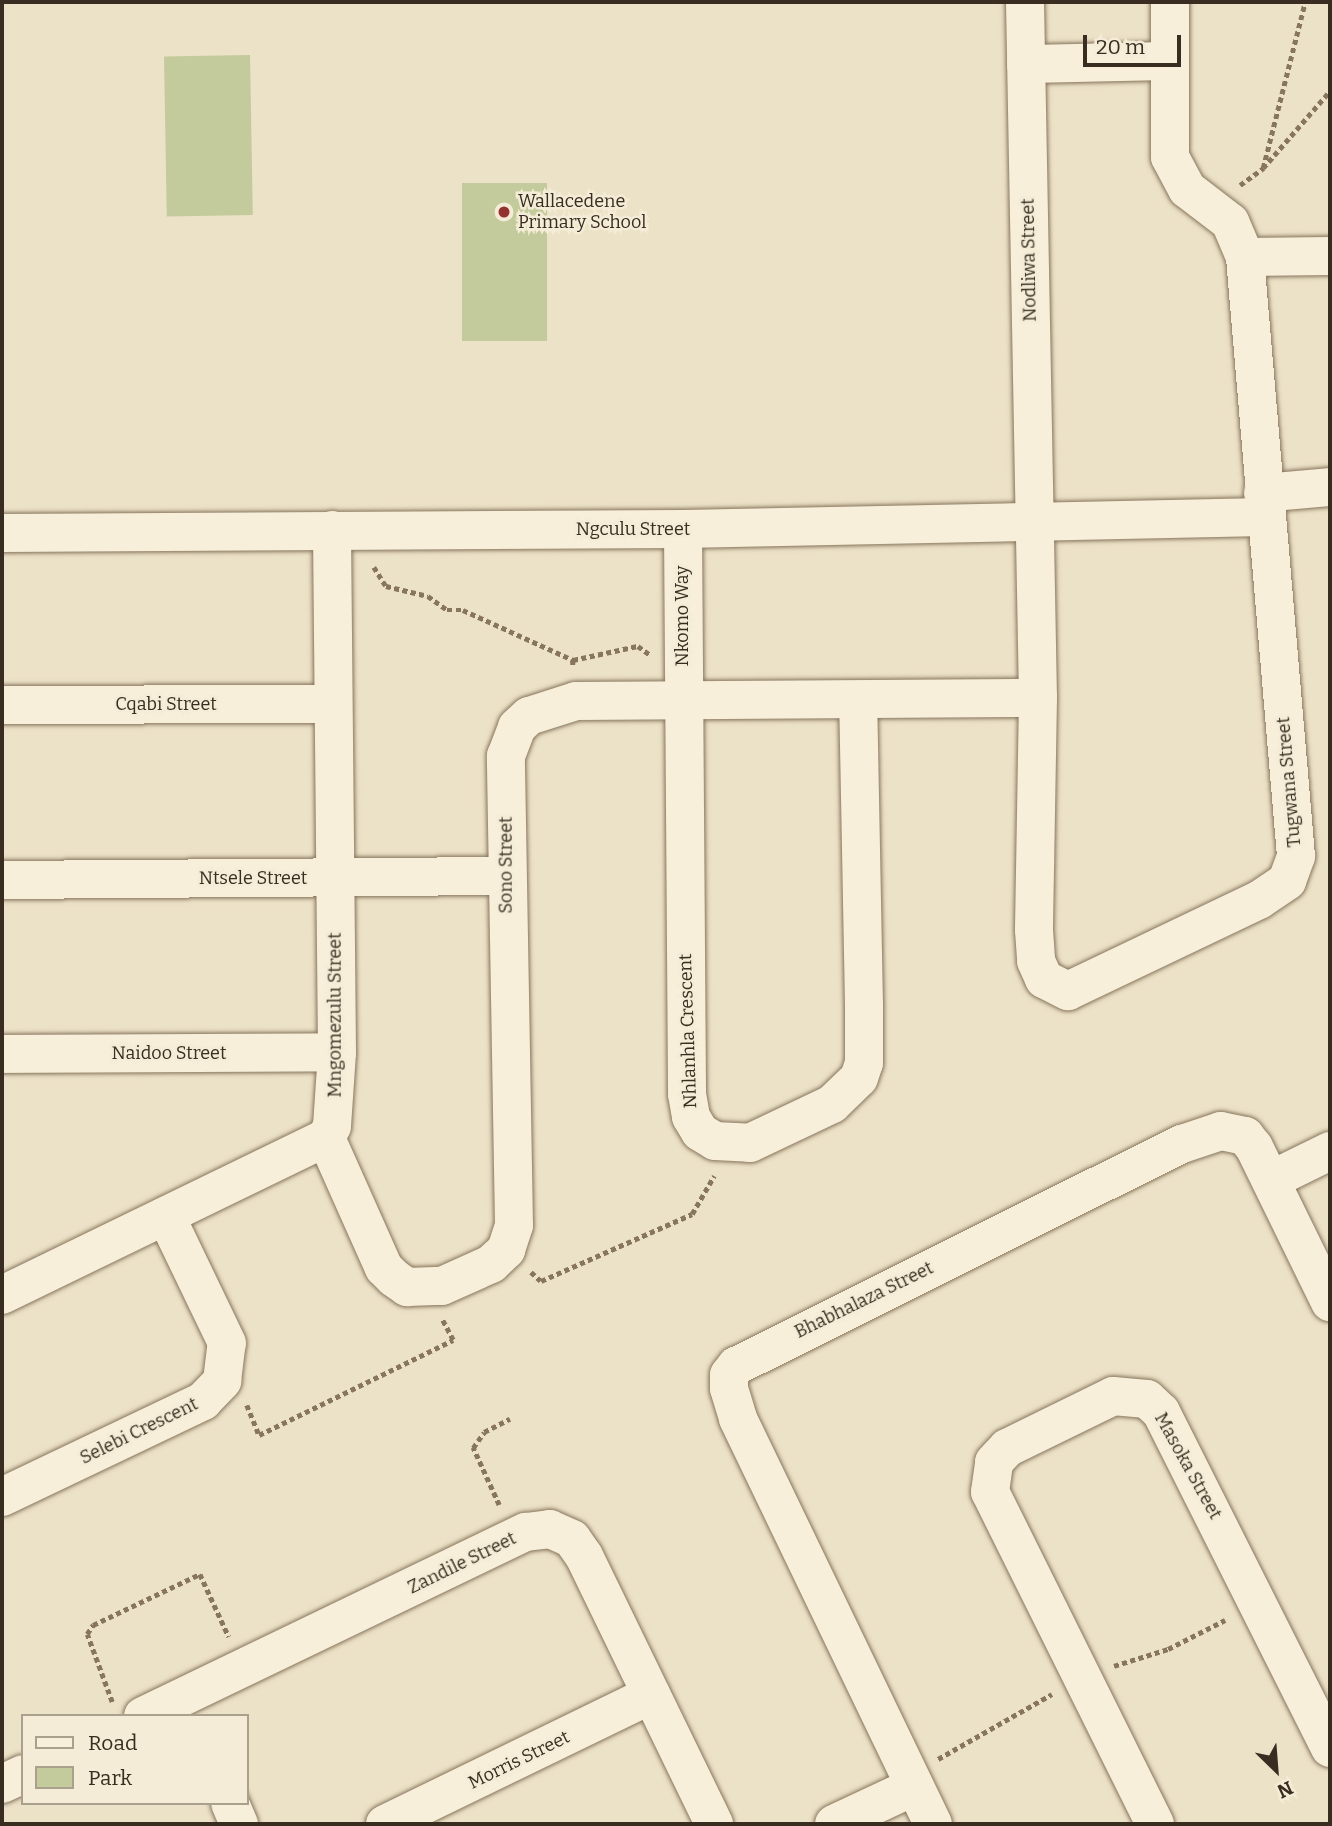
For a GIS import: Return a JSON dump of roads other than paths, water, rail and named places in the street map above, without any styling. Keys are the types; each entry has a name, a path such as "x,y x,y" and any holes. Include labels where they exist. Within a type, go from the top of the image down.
{"street":[{"name":"Nodliwa Street","path":"1025,2 1034,519"},
{"name":"Tugwana Street","path":"1034,519 1038,698 1034,930 1036,961 1044,979 1068,990 1083,986 1277,889 1293,872 1296,856 1264,505 1245,257 1235,229 1211,206 1187,189 1170,157 1170,2"},
{"path":"1026,64 1170,61"},
{"path":"1245,257 1330,256"},
{"name":"Ngculu Street","path":"2,533 683,529 1034,519 1264,505 1330,487"},
{"name":"Nkomo Way","path":"681,691 683,529"},
{"name":"Mngomezulu Street","path":"326,1138 335,1112 337,1052 331,704 350,530"},
{"name":"Sono Street","path":"326,1138 384,1268 407,1287 425,1288 460,1280 506,1250 514,1225 505,876 506,756 510,743 529,716 572,702 681,691 858,701 1038,698"},
{"name":"Nhlanhla Crescent","path":"681,691 687,1094 691,1117 700,1132 715,1142 731,1144 750,1143 832,1104 850,1091 864,1063 858,701"},
{"name":"Cqabi Street","path":"2,705 331,704"},
{"name":"Ntsele Street","path":"2,880 505,876"},
{"name":"Naidoo Street","path":"2,1054 337,1052"},
{"name":"Bhabhalaza Street","path":"912,1781 738,1418 729,1376 746,1359 1204,1134 1233,1131 1245,1136 1272,1180 1330,1301"},
{"path":"2,1295 326,1138"},
{"path":"1272,1180 1330,1151"},
{"name":"Selebi Crescent","path":"2,1497 203,1401 222,1381 228,1358 227,1343 166,1216"},
{"name":"Masoka Street","path":"1155,1824 1084,1676 990,1492 994,1462 1007,1448 1113,1396 1147,1399 1161,1412 1261,1602 1330,1748"},
{"name":"Zandile Street","path":"152,1714 185,1707 243,1668 514,1538 550,1529 579,1547 714,1824"},
{"name":"Morris Street","path":"385,1824 652,1695"},
{"path":"2,1784 21,1775"},
{"path":"834,1824 912,1781 933,1824"},
{"path":"231,1805 239,1824"}],"place":[{"name":"Wallacedene Primary School","path":"504,212"}]}
